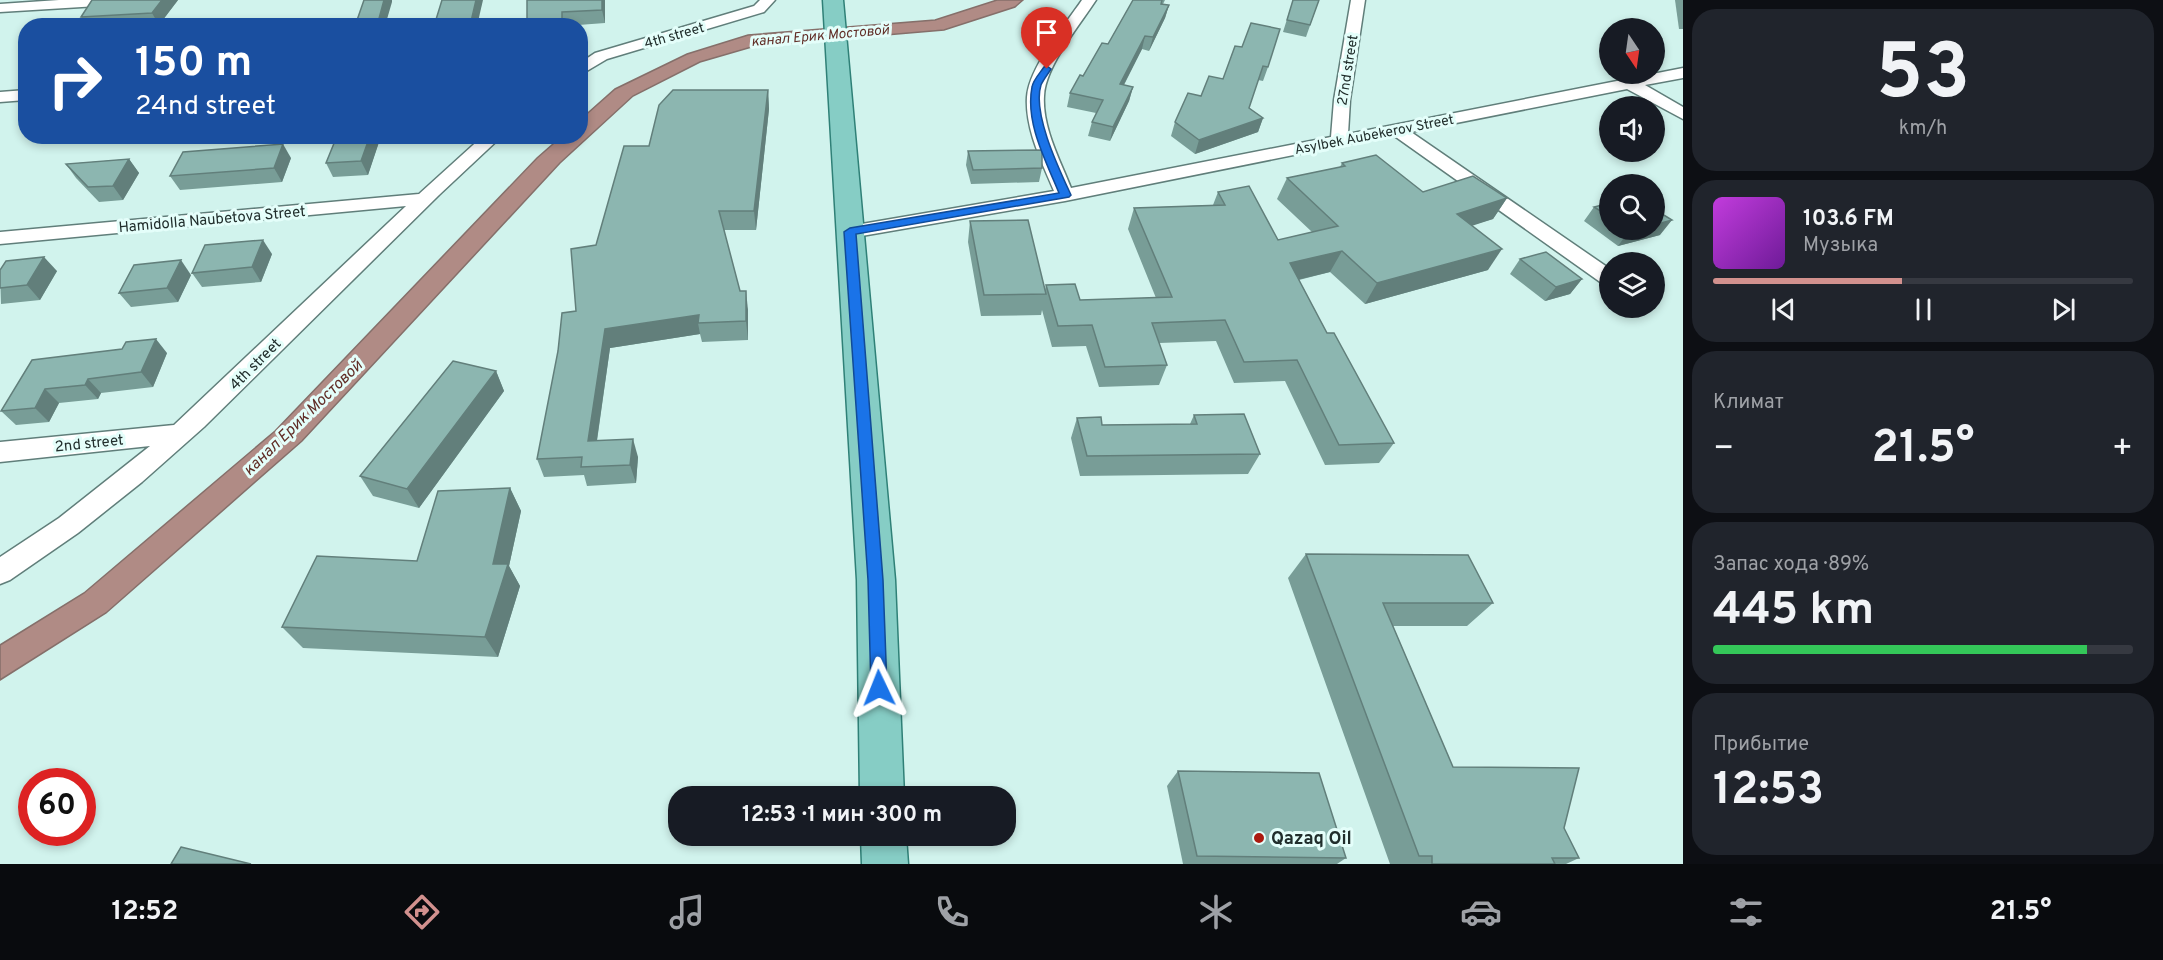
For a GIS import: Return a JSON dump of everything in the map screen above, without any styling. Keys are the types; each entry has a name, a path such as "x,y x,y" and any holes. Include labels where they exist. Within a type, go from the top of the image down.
{"main road":[{"path":"834,20 876,580 882,786"},
{"path":"884,846 885,864"}],"street":[{"path":"0,8 130,0"},
{"name":"4th street","path":"588,65 601,56 759,9 768,0"},
{"path":"1065,195 1045,147 1037,116 1036,86 1089,0"},
{"name":"27nd street","path":"1339,141 1342,100 1358,0"},
{"path":"588,57 601,56"},
{"name":"Asylbek Aubekerov Street","path":"1665,77 1683,73"},
{"path":"1630,84 1683,114"},
{"name":"Asylbek Aubekerov Street","path":"850,232 1065,195 1630,84"},
{"path":"0,97 18,96"},
{"path":"1397,130 1599,271"},
{"name":"4th street","path":"0,572 50,541 223,396 425,199 485,144"},
{"name":"Hamidolla Naubetova Street","path":"0,238 425,199"},
{"name":"2nd street","path":"0,452 179,434"}],"water":[{"name":"канал Ерик Мостовой","path":"997,0 1023,0 1015,7 944,30 755,46 700,62 633,96 588,137 588,113 615,89 687,54 748,35 935,20"},
{"name":"канал Ерик Мостовой","path":"553,144 581,144 560,163 302,441 106,613 0,680 0,645 84,593 275,431"}],"building":[{"path":"92,0 162,0 152,13 81,17"},
{"path":"364,0 384,0 379,18 358,18"},
{"path":"442,0 476,0 472,18 436,18"},
{"path":"527,0 602,0 602,10 562,12 562,18 527,18"},
{"path":"1133,0 1162,0 1161,4 1169,5 1153,37 1145,36 1120,84 1133,87 1113,127 1092,122 1103,100 1070,93 1102,43 1108,44"},
{"path":"1293,0 1319,0 1310,25 1287,20"},
{"path":"1251,23 1280,29 1268,67 1263,66 1249,108 1263,118 1199,140 1175,122 1188,93 1201,96 1209,76 1223,79 1235,46 1242,47"},
{"path":"673,90 768,90 754,211 719,211 740,291 746,291 746,321 698,323 699,315 605,329 588,441 633,439 630,465 581,467 582,457 537,459 558,351 562,313 576,311 571,249 596,245 624,146 649,146 659,105"},
{"path":"283,144 274,168 170,176 183,152"},
{"path":"334,144 367,144 361,161 326,163"},
{"path":"1042,150 1042,168 973,170 968,151"},
{"path":"1376,155 1423,192 1473,176 1507,198 1457,214 1502,249 1377,283 1342,251 1290,263 1327,333 1334,333 1394,443 1339,445 1297,360 1244,362 1225,320 1152,323 1167,365 1105,367 1092,325 1058,326 1046,285 1075,284 1080,300 1172,297 1134,208 1225,205 1218,192 1249,186 1278,240 1338,226 1287,178 1345,166 1342,163"},
{"path":"129,159 113,186 88,187 66,164"},
{"path":"1028,220 1046,294 984,295 970,221"},
{"path":"263,240 252,267 192,273 205,245"},
{"path":"1546,252 1582,279 1556,287 1520,259"},
{"path":"44,257 27,285 0,288 0,270 6,261"},
{"path":"181,260 167,288 119,293 134,265"},
{"path":"156,339 141,372 88,379 85,385 45,389 35,408 1,411 32,360 122,349 126,342"},
{"path":"453,361 496,371 407,489 360,476"},
{"path":"1244,414 1260,454 1087,456 1077,418 1101,417 1102,425 1197,424 1194,415"},
{"path":"510,488 493,564 508,564 485,637 282,627 317,556 417,561 438,491"},
{"path":"1306,554 1468,555 1493,603 1383,603 1453,767 1579,768 1564,828 1579,858 1552,858 1555,864 1432,864 1432,856 1419,856"},
{"path":"1178,771 1319,773 1346,858 1197,856"},
{"path":"181,847 251,864 171,864"}],"place":[{"name":"Qazaq Oil","path":"1259,838"}],"route":[{"path":"879,688 876,580 850,232 1065,195 1045,147 1037,116 1036,86 1047,69"}]}
